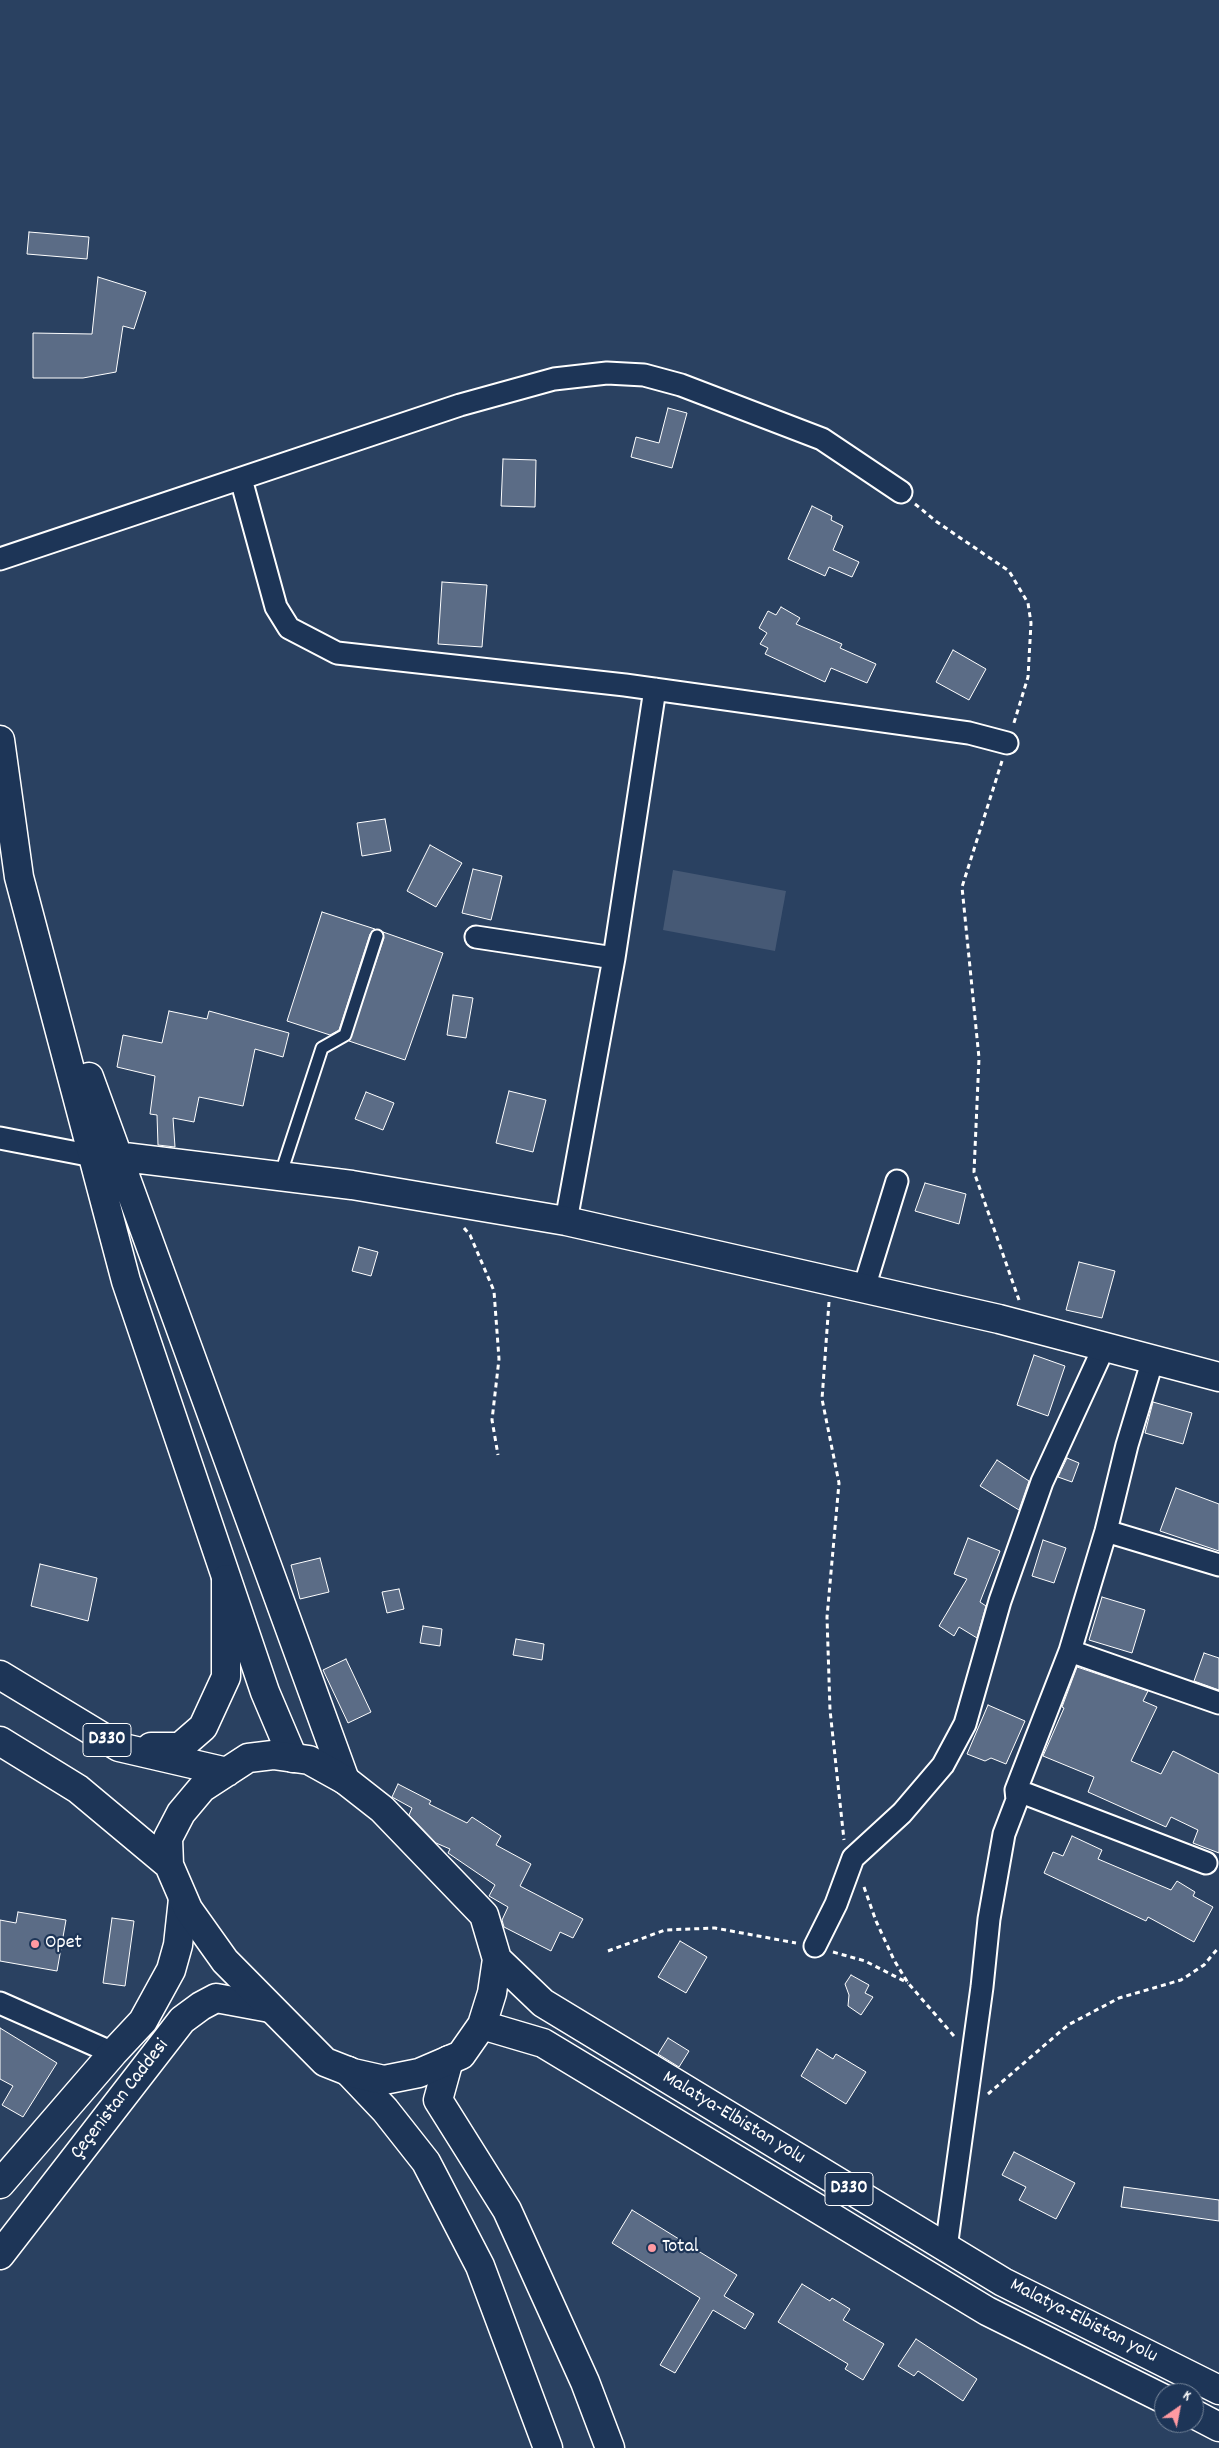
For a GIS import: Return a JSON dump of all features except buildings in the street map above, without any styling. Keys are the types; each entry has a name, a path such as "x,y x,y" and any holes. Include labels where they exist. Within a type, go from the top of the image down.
{"main road":[{"path":"0,740 19,877 104,1156 345,1780"},
{"path":"104,1156 352,1185 566,1221 1028,1327 1219,1377"},
{"path":"104,1156 126,1281 265,1692 292,1758"},
{"path":"119,1747 180,1747 203,1727 226,1677 226,1579"},
{"name":"D330","path":"0,1675 119,1747 227,1772"},
{"path":"0,1741 78,1789 169,1865"},
{"path":"273,1755 309,1760 345,1780 382,1809 484,1915 497,1959 492,1993 482,2025 461,2055 419,2072 384,2080 348,2071 325,2062 270,2008 225,1961 188,1909 169,1865 168,1838 181,1813 202,1788 248,1758 273,1755"},
{"name":"Çeçenistan Caddesi","path":"0,2184 113,2053 144,2021 172,1970 178,1945 183,1899"},
{"name":"Malatya-Elbistan yolu","path":"497,1959 543,2003 1002,2282 1219,2390"},
{"name":"Çeçenistan Caddesi","path":"0,2255 182,2020 200,2006 216,1998 270,2008"},
{"name":"Malatya-Elbistan yolu","path":"482,2025 543,2043 987,2311 1154,2394"},
{"path":"449,2060 438,2100 507,2210 585,2382 610,2448"},
{"path":"348,2071 385,2110 426,2162 480,2266 548,2448"},
{"path":"1204,2419 1219,2427"}],"street":[{"path":"0,560 460,405 554,379 607,373 644,375 681,385 822,439 901,492"},
{"path":"241,479 276,607 289,628 336,653 655,689 969,733 1008,742"},
{"path":"566,1221 614,958 655,689"},
{"path":"476,937 614,958"},
{"path":"0,1138 104,1156"},
{"path":"864,1288 897,1181"},
{"path":"815,1946 836,1904 853,1858 902,1813 943,1765 965,1724 1000,1601 1042,1482 1104,1347"},
{"path":"946,2248 995,1880 1004,1834 1017,1800 1016,1790 1070,1651 1106,1531 1127,1444 1153,1359"},
{"path":"1106,1531 1219,1565"},
{"path":"1070,1651 1219,1704"},
{"path":"1016,1790 1206,1863"},
{"path":"0,2003 113,2053"}],"lane":[{"path":"280,1176 322,1048 345,1036 377,936"}],"path":[{"path":"901,492 937,522 1009,571 1028,603 1031,623 1028,677 962,887 979,1058 974,1172 1028,1327"},
{"path":"439,1199 470,1235 494,1291 499,1359 492,1420 498,1455"},
{"path":"830,1281 822,1399 839,1483 827,1617 830,1710 844,1841 853,1858 876,1920 894,1960 908,1983 972,2058"},
{"path":"608,1950 665,1930 715,1928 815,1946 865,1961 908,1983"},
{"path":"964,2114 1068,2025 1119,1998 1182,1980 1204,1965 1219,1947"}],"shaded area":[{"path":"673,870 786,891 775,951 663,930"}],"place":[{"name":"Opet","path":"35,1944"},
{"name":"Total","path":"652,2248"}]}
